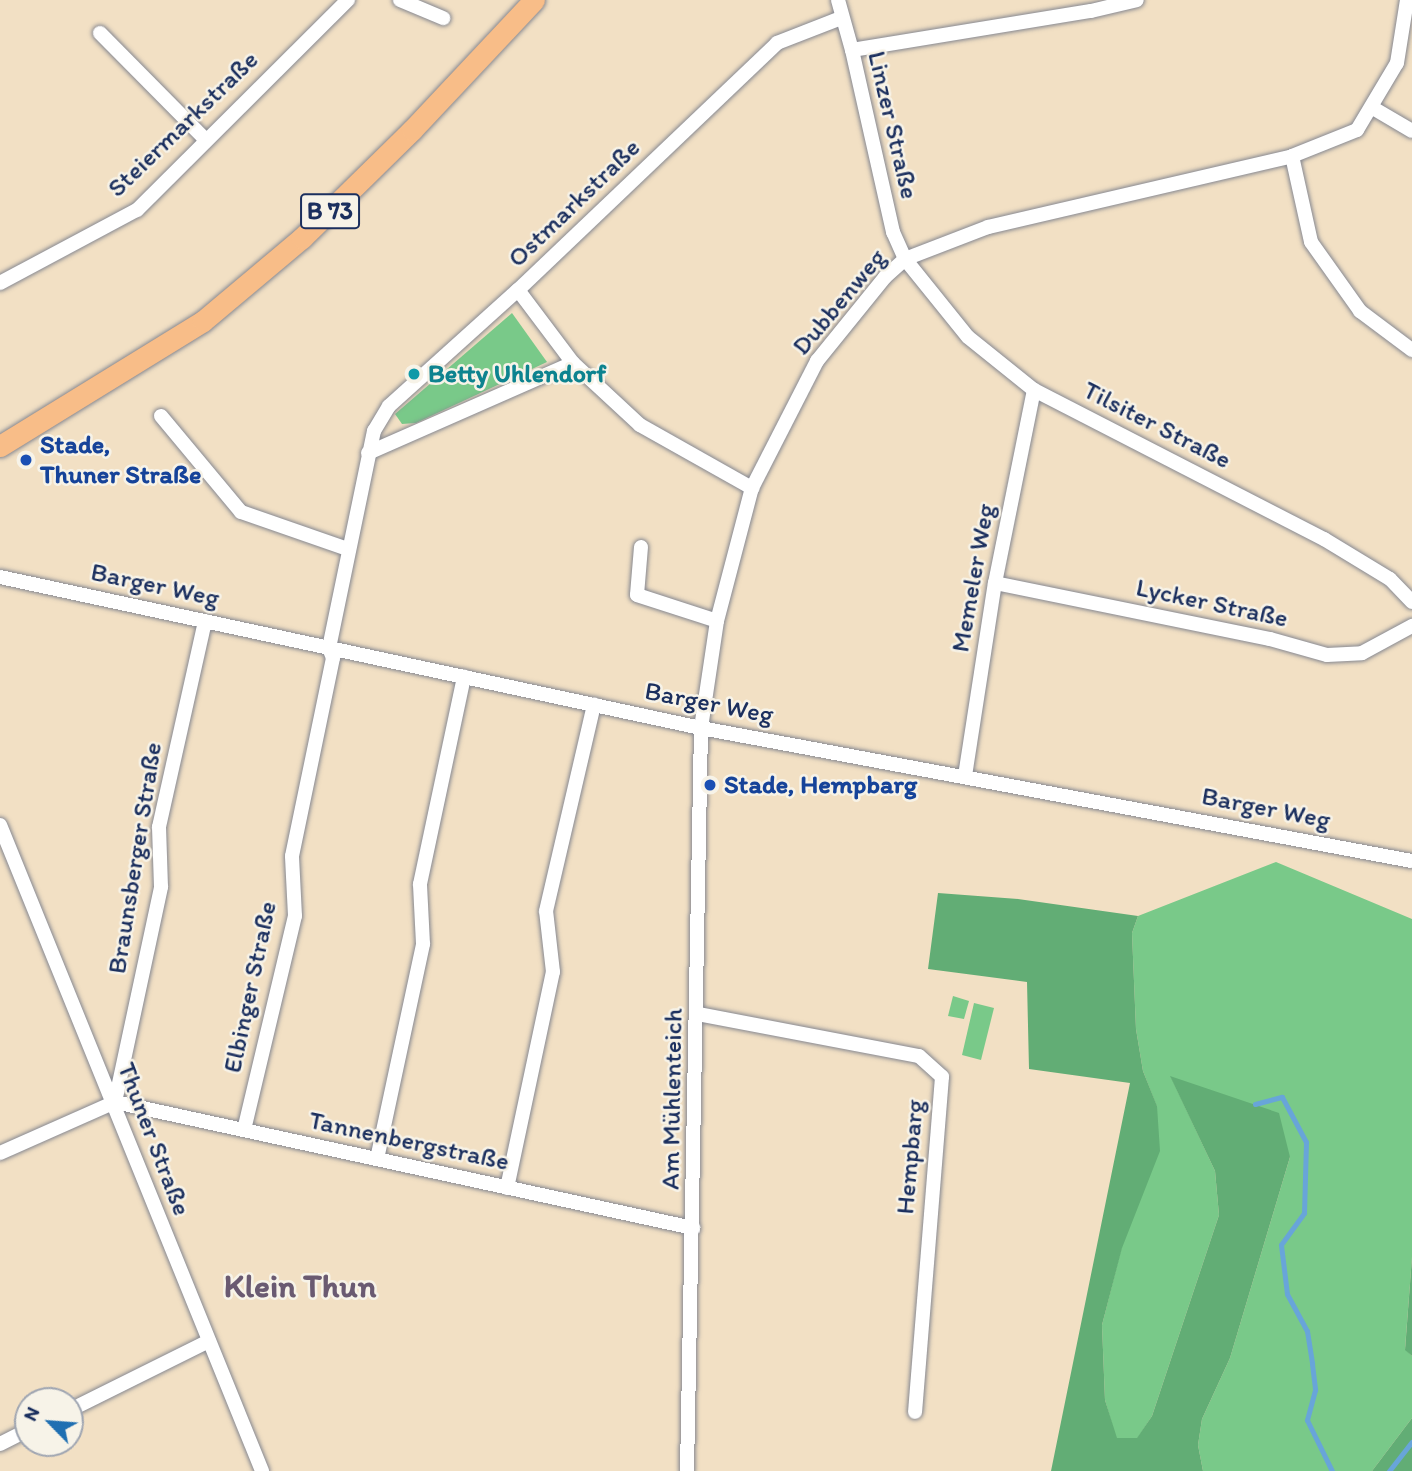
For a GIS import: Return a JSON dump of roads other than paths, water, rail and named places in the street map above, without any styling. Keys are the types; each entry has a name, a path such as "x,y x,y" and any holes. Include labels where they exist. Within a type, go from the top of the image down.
{"main road":[{"name":"B 73","path":"0,446 203,321 302,238 412,130 534,0"}],"street":[{"name":"Steiermarkstraße","path":"0,283 137,210 205,139 348,0"},
{"path":"400,0 443,18"},
{"name":"Linzer Straße","path":"838,0 852,50 892,232 905,259"},
{"path":"852,50 1091,11 1137,0"},
{"name":"Dubbenweg","path":"701,728 717,621 752,488 817,361 885,277 905,259 988,227 1292,156 1357,130 1373,108 1396,63 1407,0"},
{"name":"Ostmarkstraße","path":"329,648 368,453 374,431 389,406 517,290 777,43 841,18"},
{"path":"100,33 205,139"},
{"path":"1373,108 1412,131"},
{"path":"1292,156 1311,242 1360,311 1412,350"},
{"name":"Tilsiter Straße","path":"905,259 968,337 1034,390 1324,539 1390,579 1412,602"},
{"path":"517,290 573,363 640,425 752,488"},
{"path":"368,453 573,363"},
{"name":"Memeler Weg","path":"965,776 995,583 1034,390"},
{"path":"161,416 241,512 348,549"},
{"path":"641,547 637,595 717,621"},
{"name":"Barger Weg","path":"0,577 701,728 1412,861"},
{"name":"Lycker Straße","path":"995,583 1270,639 1327,655 1362,653 1412,626"},
{"name":"Braunsberger Straße","path":"115,1102 161,887 159,827 205,621"},
{"name":"Elbinger Straße","path":"244,1130 296,916 292,856 333,658 329,648"},
{"path":"377,1159 423,944 420,884 464,677"},
{"path":"507,1188 553,972 546,911 594,705"},
{"name":"Am Mühlenteich","path":"687,1471 698,1014 701,728"},
{"name":"Thuner Straße","path":"0,825 115,1102 262,1471"},
{"name":"Hempbarg","path":"698,1014 919,1056 942,1077 915,1412"},
{"path":"0,1153 115,1102"},
{"name":"Tannenbergstraße","path":"115,1102 693,1228"},
{"path":"84,1403 209,1341"}],"waterway":[{"path":"1255,1104 1282,1097 1306,1142 1304,1213 1281,1245 1287,1294 1307,1331 1312,1364 1315,1390 1307,1420 1332,1471"},
{"path":"1389,1471 1412,1442"}],"place":[{"name":"Betty Uhlendorf","path":"414,374"},
{"name":"Stade, Thuner Straße","path":"26,460"},
{"name":"Stade, Hempbarg","path":"710,785"}],"district":[{"name":"Klein Thun","path":"300,1286"}]}
